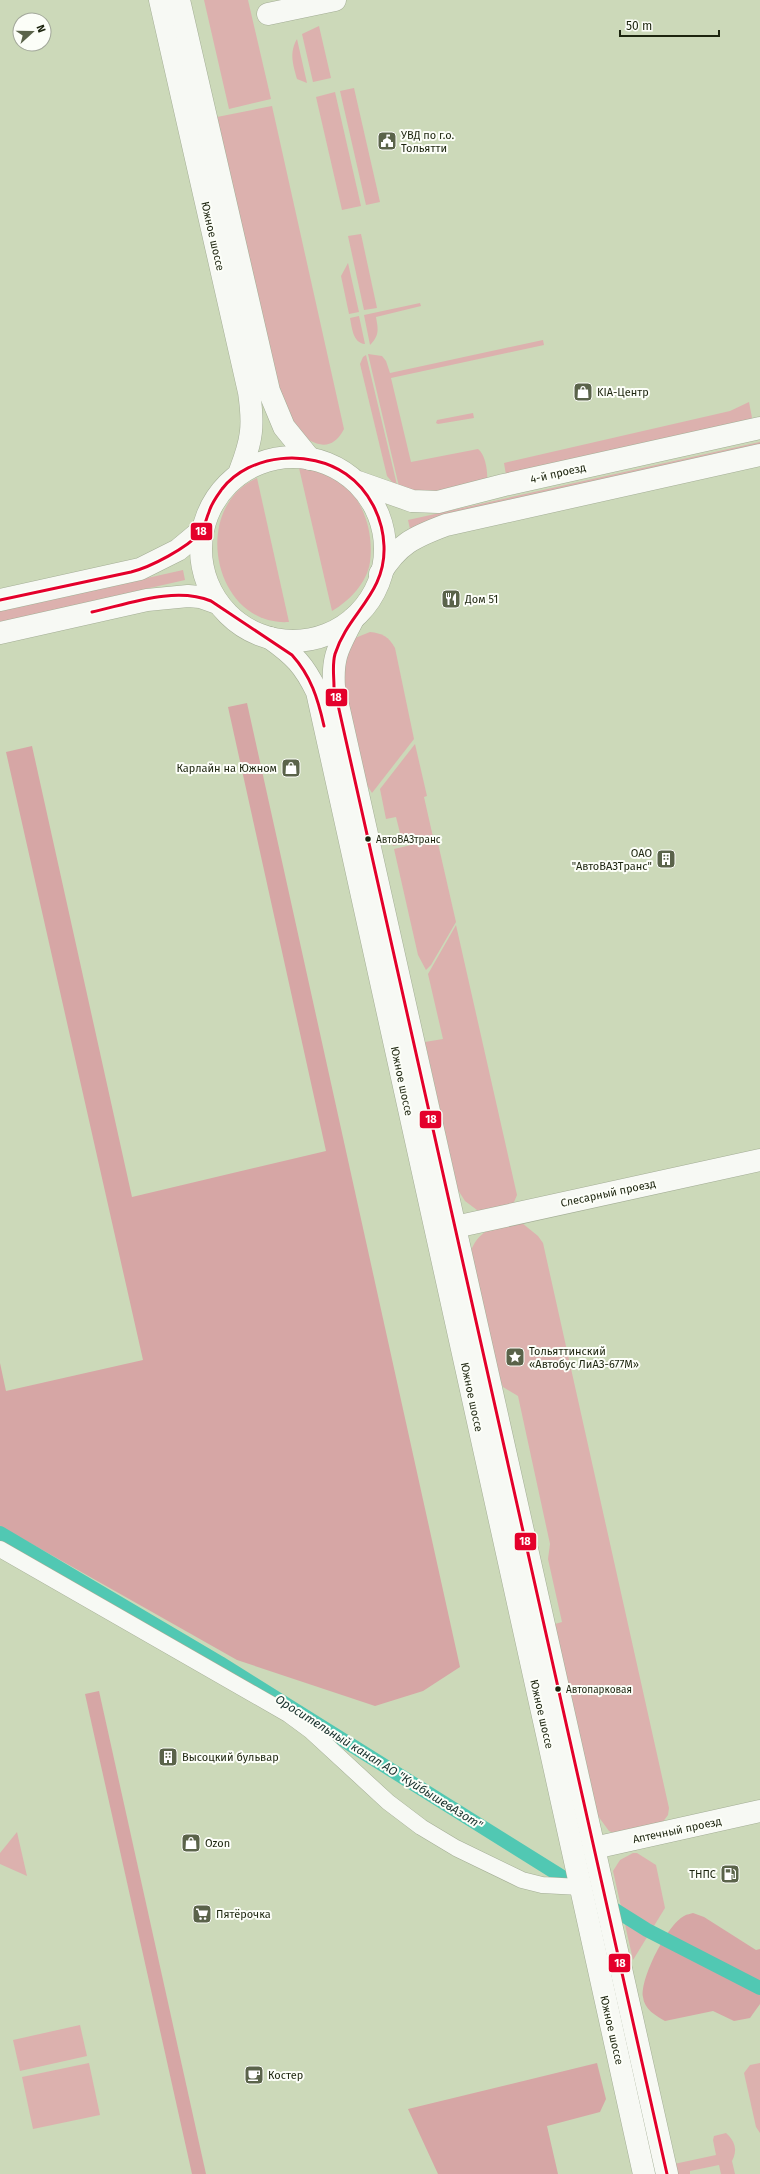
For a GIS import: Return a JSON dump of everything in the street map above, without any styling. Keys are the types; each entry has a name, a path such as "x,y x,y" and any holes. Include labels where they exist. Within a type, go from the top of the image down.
{"main road":[{"name":"Южное шоссе","path":"160,0 249,392 252,434 250,446 240,472"},
{"name":"Южное шоссе","path":"179,0 269,391 284,427 310,459"},
{"path":"268,14 335,0"},
{"name":"4-й проезд","path":"358,482 412,501 438,502 760,428"},
{"path":"380,574 390,556 409,541 446,525 760,455"},
{"path":"297,457 310,459 336,467 358,482 377,513 382,530 384,547 380,574 376,589 368,602 354,620 339,629 314,639 294,641 270,638 239,621 217,603 211,594 202,567 200,548 202,530 216,499 240,472 251,466 278,460 297,457"},
{"path":"0,600 140,569 178,550 202,530"},
{"path":"0,633 147,600 188,596 200,597 217,603"},
{"name":"Южное шоссе","path":"354,620 336,652 333,671 334,687 666,2174"},
{"name":"Южное шоссе","path":"270,638 301,662 317,692 644,2174"},
{"name":"Слесарный проезд","path":"455,1227 760,1160"},
{"name":"Аптечный проезд","path":"594,1848 760,1811"}],"street":[{"path":"0,1549 288,1714 311,1731 388,1802 421,1827 456,1848 522,1880 542,1884 580,1887"}],"shaded area":[{"path":"204,0 248,0 271,99 229,109"},
{"path":"319,26 331,78 313,82 302,34"},
{"path":"297,39 307,83 297,79 294,68 292,54"},
{"path":"354,88 380,202 366,205 340,91"},
{"path":"335,92 361,206 342,210 316,97"},
{"path":"272,106 344,429 338,438 331,443 323,445 308,439 287,422 217,117"},
{"path":"361,234 377,308 364,310 348,236"},
{"path":"348,263 359,312 349,314 341,276"},
{"path":"420,303 421,306 376,317 378,332 370,345 364,315"},
{"path":"359,316 365,344 358,341 356,338 350,318"},
{"path":"543,340 544,345 391,378 411,462 478,449 485,460 487,474 487,482 437,499 400,491 368,354 382,356 386,361 390,373"},
{"path":"366,355 398,489 387,476 360,364 363,357"},
{"path":"749,402 753,423 506,475 504,463 730,411"},
{"path":"473,413 474,418 438,424 436,423 437,420"},
{"path":"760,442 760,452 410,529 408,520"},
{"path":"299,468 320,469 333,475 344,484 361,506 370,534 370,562 365,577 351,597 332,611"},
{"path":"257,478 289,622 263,618 243,606 228,587 219,563 217,538 223,514 236,493"},
{"path":"183,570 185,580 0,622 0,611"},
{"path":"370,632 385,636 395,648 414,739 372,793 367,785 345,687 344,663 355,638"},
{"path":"247,703 460,1667 423,1691 375,1706 237,1660 0,1526 0,1363 6,1391 143,1360 6,752 32,746 132,1197 326,1151 228,707"},
{"path":"415,744 427,796 424,797 433,837 393,846 392,843 402,841 396,817 386,819 380,789"},
{"path":"437,839 456,922 431,965 426,970 418,955 394,849"},
{"path":"456,925 517,1195 512,1207 481,1213 465,1201 458,1190 425,1042 443,1039 428,974"},
{"path":"522,1223 538,1236 543,1243 669,1808 668,1815 662,1823 616,1834 609,1831 598,1816 555,1624 562,1622 548,1559 550,1544 518,1396 503,1387 498,1374 470,1253 479,1237 490,1229"},
{"path":"99,1691 206,2174 192,2174 85,1694"},
{"path":"17,1832 27,1876 0,1864 0,1853"},
{"path":"633,1853 637,1853 656,1865 665,1908 633,1960 613,1871 620,1860"},
{"path":"693,1913 704,1917 756,1950 760,1949 760,2004 750,2018 734,2021 713,2011 665,2021 648,2009 643,1997 643,1988 650,1965 656,1952 670,1929 685,1915"},
{"path":"80,2025 87,2056 20,2071 13,2040"},
{"path":"89,2063 100,2115 33,2129 22,2077"},
{"path":"597,2063 606,2099 600,2112 547,2126 558,2174 438,2174 408,2109"},
{"path":"760,2063 760,2133 756,2127 744,2073 750,2065"},
{"path":"726,2133 732,2139 735,2146 735,2153 732,2161 735,2174 721,2174 719,2165 690,2171 690,2174 676,2174 674,2164 716,2155 713,2140 714,2136"}],"waterway":[{"name":"Оросительный канал АО \"КуйбышевАзот\"","path":"0,1533 220,1663 580,1888"},
{"name":"Оросительный канал АО \"КуйбышевАзот\"","path":"604,1903 647,1930 760,1988"}],"transit line":[{"name":"18","path":"0,600 131,572 158,561 187,544 201,532 214,500 234,477 248,468 264,462 298,458 331,466 346,474 362,488 378,515 383,536 383,563 373,590 348,627 335,654 333,666 334,687 667,2174"},
{"name":"18","path":"92,612 136,601 167,596 182,595 211,601 292,655 299,663 313,688 324,726"}],"place":[{"name":"УВД по г.о. Тольятти","path":"387,141"},
{"name":"KIA-Центр","path":"583,392"},
{"name":"Дом 51","path":"451,599"},
{"name":"Карлайн на Южном","path":"291,768"},
{"name":"АвтоВАЗтранс","path":"368,839"},
{"name":"ОАО \"АвтоВАЗТранс\"","path":"666,859"},
{"name":"Тольяттинский «Автобус ЛиАЗ-677М»","path":"515,1357"},
{"name":"Автопарковая","path":"558,1689"},
{"name":"Высоцкий бульвар","path":"168,1757"},
{"name":"Ozon","path":"191,1843"},
{"name":"ТНПС","path":"730,1874"},
{"name":"Пятёрочка","path":"202,1914"},
{"name":"Костер","path":"254,2075"}]}
